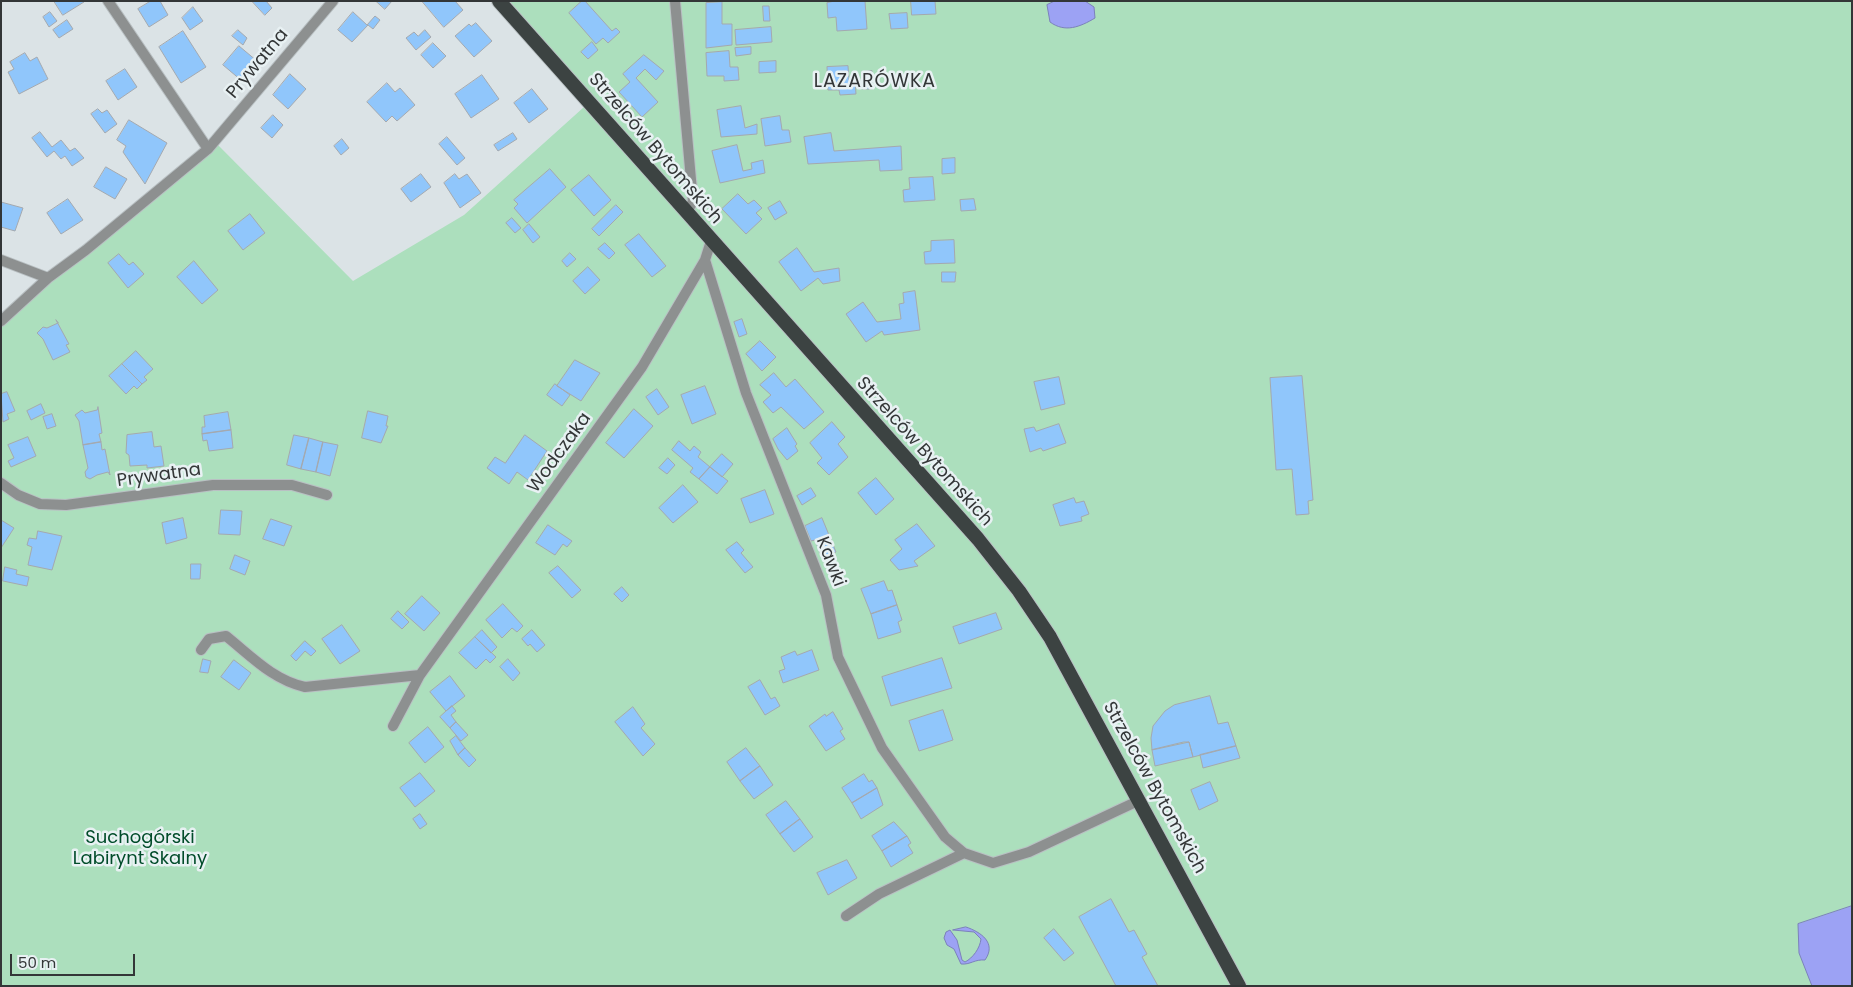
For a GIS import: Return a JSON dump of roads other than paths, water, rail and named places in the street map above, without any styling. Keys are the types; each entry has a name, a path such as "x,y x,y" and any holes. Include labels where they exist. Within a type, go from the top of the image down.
{"highway":[{"name":"Strzelców Bytomskich","path":"499,1 1001,567 1050,637 1140,800 1239,986"}],"street":[{"path":"108,1 208,149"},
{"name":"Prywatna","path":"1,321 48,278 86,250 208,149 333,1"},
{"path":"675,1 693,202 687,211"},
{"name":"Wodczaka","path":"393,726 420,675 642,367 705,260 711,241"},
{"path":"1,260 48,278"},
{"name":"Kawki","path":"705,260 746,393 826,595 838,657 882,748 945,837 964,853 993,863 1029,852 1140,800"},
{"name":"Prywatna","path":"1,482 18,495 40,504 66,505 213,485 292,485 327,495"},
{"path":"201,650 209,639 226,636 275,676 290,684 305,687 420,675"},
{"path":"846,916 879,894 964,853"}],"water":[{"path":"1055,1 1085,1 1094,7 1095,18 1072,28 1056,25 1050,22 1047,5"},
{"path":"1852,906 1852,986 1812,986 1799,953 1798,924"},
{"path":"966,927 986,939 989,948 985,960 961,964 954,949 947,945 944,938 946,932 950,930 957,940 962,960 965,962 971,958 978,949 981,939 974,932 953,930"}],"district":[{"name":"LAZARÓWKA","path":"875,82"}],"park label":[{"name":"Suchogórski Labirynt Skalny","path":"140,848"}]}
